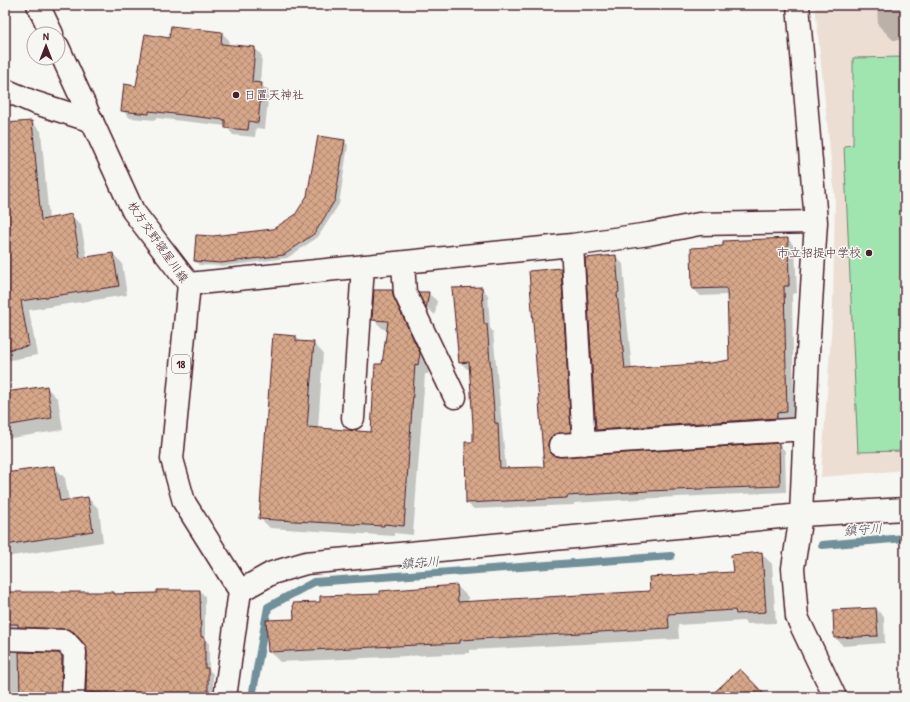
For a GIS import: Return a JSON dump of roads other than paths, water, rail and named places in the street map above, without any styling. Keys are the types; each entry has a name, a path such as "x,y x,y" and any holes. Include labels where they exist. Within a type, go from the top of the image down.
{"street":[{"path":"38,5 48,26"},
{"path":"798,5 816,222 801,515 793,568 797,617 836,697"},
{"name":"枚方交野寝屋川線","path":"66,64 133,211 189,284 172,459 184,502 240,591"},
{"path":"5,90 33,102 92,121"},
{"path":"189,284 572,245 649,234 699,224 816,222"},
{"path":"572,245 584,444"},
{"path":"403,263 405,293 455,397"},
{"path":"353,418 363,266"},
{"path":"560,445 805,429"},
{"path":"225,697 240,591 272,573 306,563 801,515 905,510"},
{"path":"5,639 65,641 75,652 73,697"}],"waterway":[{"name":"鎮守川","path":"822,545 905,538"},
{"name":"鎮守川","path":"252,697 268,607 314,582 671,556"}],"place":[{"name":"日置天神社","path":"236,95"},
{"name":"市立招提中学校","path":"869,253"}]}
